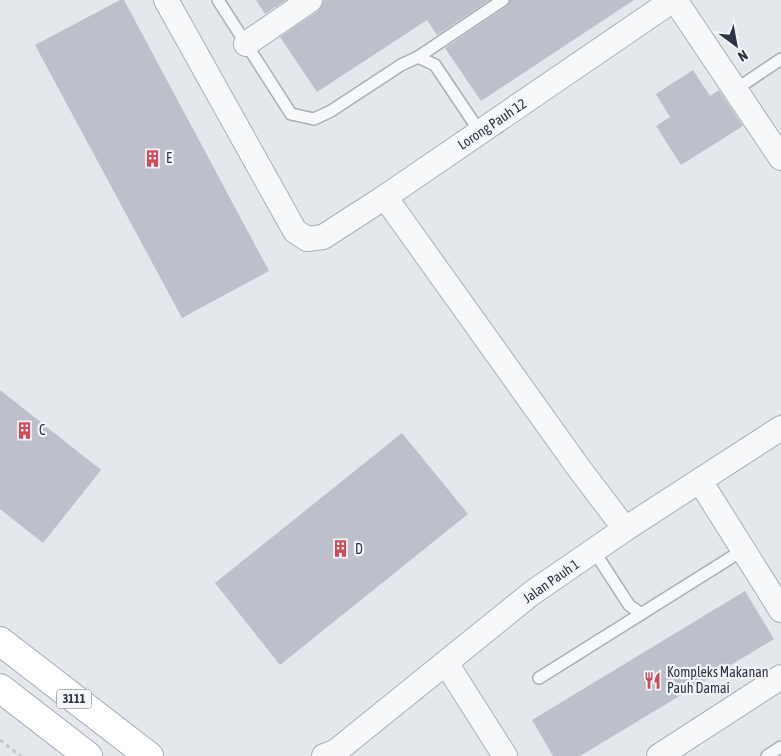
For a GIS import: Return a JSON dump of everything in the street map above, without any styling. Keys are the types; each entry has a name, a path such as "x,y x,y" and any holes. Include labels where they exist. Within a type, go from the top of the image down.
{"main road":[{"name":"3111","path":"0,641 149,756"},
{"name":"3111","path":"0,688 88,756"}],"street":[{"name":"Lorong Pauh 12","path":"166,0 295,231 307,239 323,237 385,197 674,0"},
{"path":"246,44 310,0"},
{"path":"674,0 781,158"},
{"path":"385,197 578,467 626,529"},
{"name":"Jalan Pauh 1","path":"331,755 532,593 781,428"},
{"path":"700,481 781,610"},
{"path":"446,663 505,756"},
{"path":"660,756 781,677"}],"lane":[{"path":"218,0 291,114 314,119 331,111 401,65 418,57 503,0"},
{"path":"418,57 435,65 480,132"},
{"path":"734,90 781,59"},
{"path":"539,678 743,550"},
{"path":"594,551 629,605 641,614"}],"path":[{"path":"0,740 20,756"}],"building":[{"name":"E","path":"120,0 124,0 269,271 182,318 35,45"},
{"path":"256,0 286,0 265,14"},
{"path":"324,0 490,0 437,35 427,20 317,92 280,37 318,11"},
{"path":"510,0 634,0 481,101 445,48 507,6"},
{"path":"693,70 710,96 719,90 743,126 681,165 656,126 670,117 656,94"},
{"name":"C","path":"0,390 101,470 43,543 0,509"},
{"name":"D","path":"402,433 468,514 280,665 215,583"},
{"name":"Kompleks Makanan Pauh Damai","path":"745,591 774,639 580,756 553,756 532,720"}],"place":[{"name":"E","path":"152,158"},
{"name":"C","path":"25,430"},
{"name":"D","path":"341,549"},
{"name":"Kompleks Makanan Pauh Damai","path":"653,680"}]}
